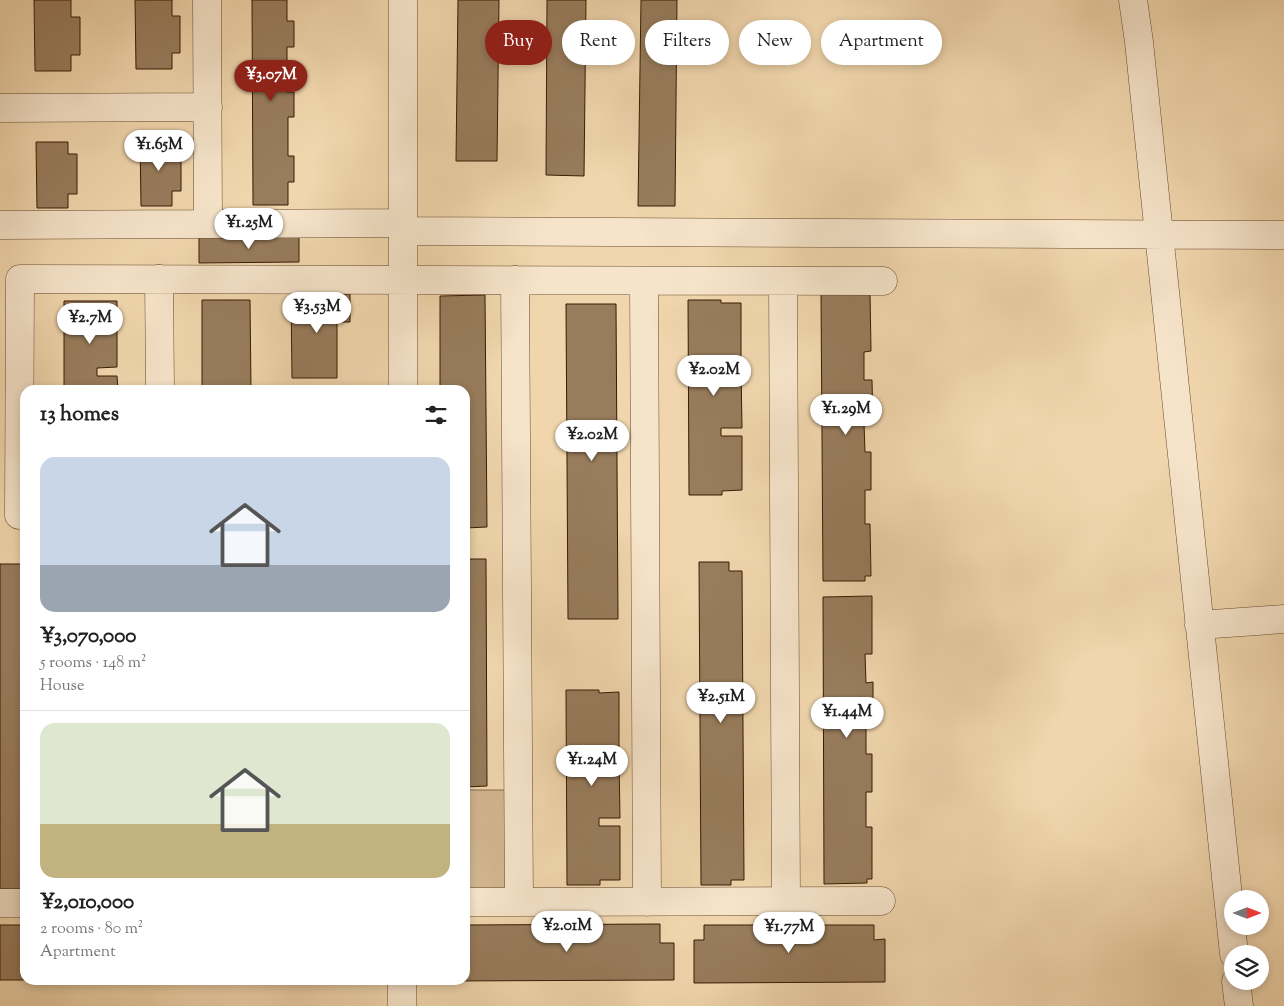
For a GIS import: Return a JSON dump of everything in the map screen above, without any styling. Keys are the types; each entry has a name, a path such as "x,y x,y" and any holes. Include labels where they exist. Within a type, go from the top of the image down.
{"street":[{"path":"207,0 208,224"},
{"path":"403,0 403,385"},
{"path":"1133,0 1139,42 1233,945"},
{"path":"0,108 208,107"},
{"path":"0,225 208,224 1284,235"},
{"path":"19,515 20,279 883,281"},
{"path":"159,279 160,385"},
{"path":"515,280 518,902"},
{"path":"644,281 647,902"},
{"path":"783,281 786,902"},
{"path":"1199,625 1284,619"},
{"path":"470,902 881,901"},
{"path":"0,903 20,903"},
{"path":"402,985 402,1006"},
{"path":"1237,990 1239,1006"}],"shaded area":[{"path":"470,790 510,790 511,889 470,889"}],"building":[{"path":"34,0 71,0 71,17 80,17 80,55 71,55 71,71 35,71"},
{"path":"135,0 172,0 172,16 180,16 180,53 172,53 172,69 136,69"},
{"path":"252,0 287,0 287,21 294,21 294,47 287,47 287,92 294,92 294,117 288,117 288,156 294,156 294,182 288,182 288,205 253,205"},
{"path":"458,0 499,0 499,20 485,20 485,65 498,65 497,161 456,161"},
{"path":"547,0 586,0 586,20 562,20 562,65 585,65 584,176 546,175 547,65 552,65 552,20 547,20"},
{"path":"641,0 677,0 677,20 645,20 645,65 676,65 675,206 638,206"},
{"path":"140,139 172,139 172,151 181,151 181,191 172,191 172,206 141,206"},
{"path":"36,142 68,142 68,154 77,154 77,194 68,194 68,208 37,208"},
{"path":"199,237 299,237 299,262 199,263"},
{"path":"350,294 350,322 337,322 337,378 292,378 291,295"},
{"path":"821,294 870,294 871,351 864,352 864,380 872,380 873,423 864,423 865,452 871,452 871,490 865,490 865,524 870,524 871,576 865,576 865,581 823,581"},
{"path":"485,295 487,527 470,528 470,385 440,385 440,296"},
{"path":"202,300 250,300 251,385 202,385"},
{"path":"688,300 721,300 721,303 741,303 741,360 721,360 721,370 741,370 742,428 721,428 721,436 742,436 742,490 722,491 722,495 689,495"},
{"path":"64,301 117,301 117,367 97,368 97,376 117,376 118,385 64,385"},
{"path":"566,304 616,304 618,619 568,619"},
{"path":"470,559 486,559 487,786 470,787"},
{"path":"699,562 729,562 729,571 742,571 744,880 731,880 731,885 701,885"},
{"path":"0,564 20,564 20,889 0,889"},
{"path":"872,596 872,654 865,654 866,683 873,682 873,725 866,725 866,754 872,754 872,792 866,792 866,827 872,827 872,879 867,879 867,883 824,884 823,597"},
{"path":"566,690 599,690 599,693 619,692 619,750 599,750 599,759 619,759 620,818 599,818 599,826 620,826 620,880 600,880 600,885 567,885"},
{"path":"660,924 660,943 674,943 674,980 470,981 470,925"},
{"path":"0,925 20,925 20,980 0,980"},
{"path":"704,925 874,925 874,940 885,939 885,982 694,983 694,940 704,940"}]}
